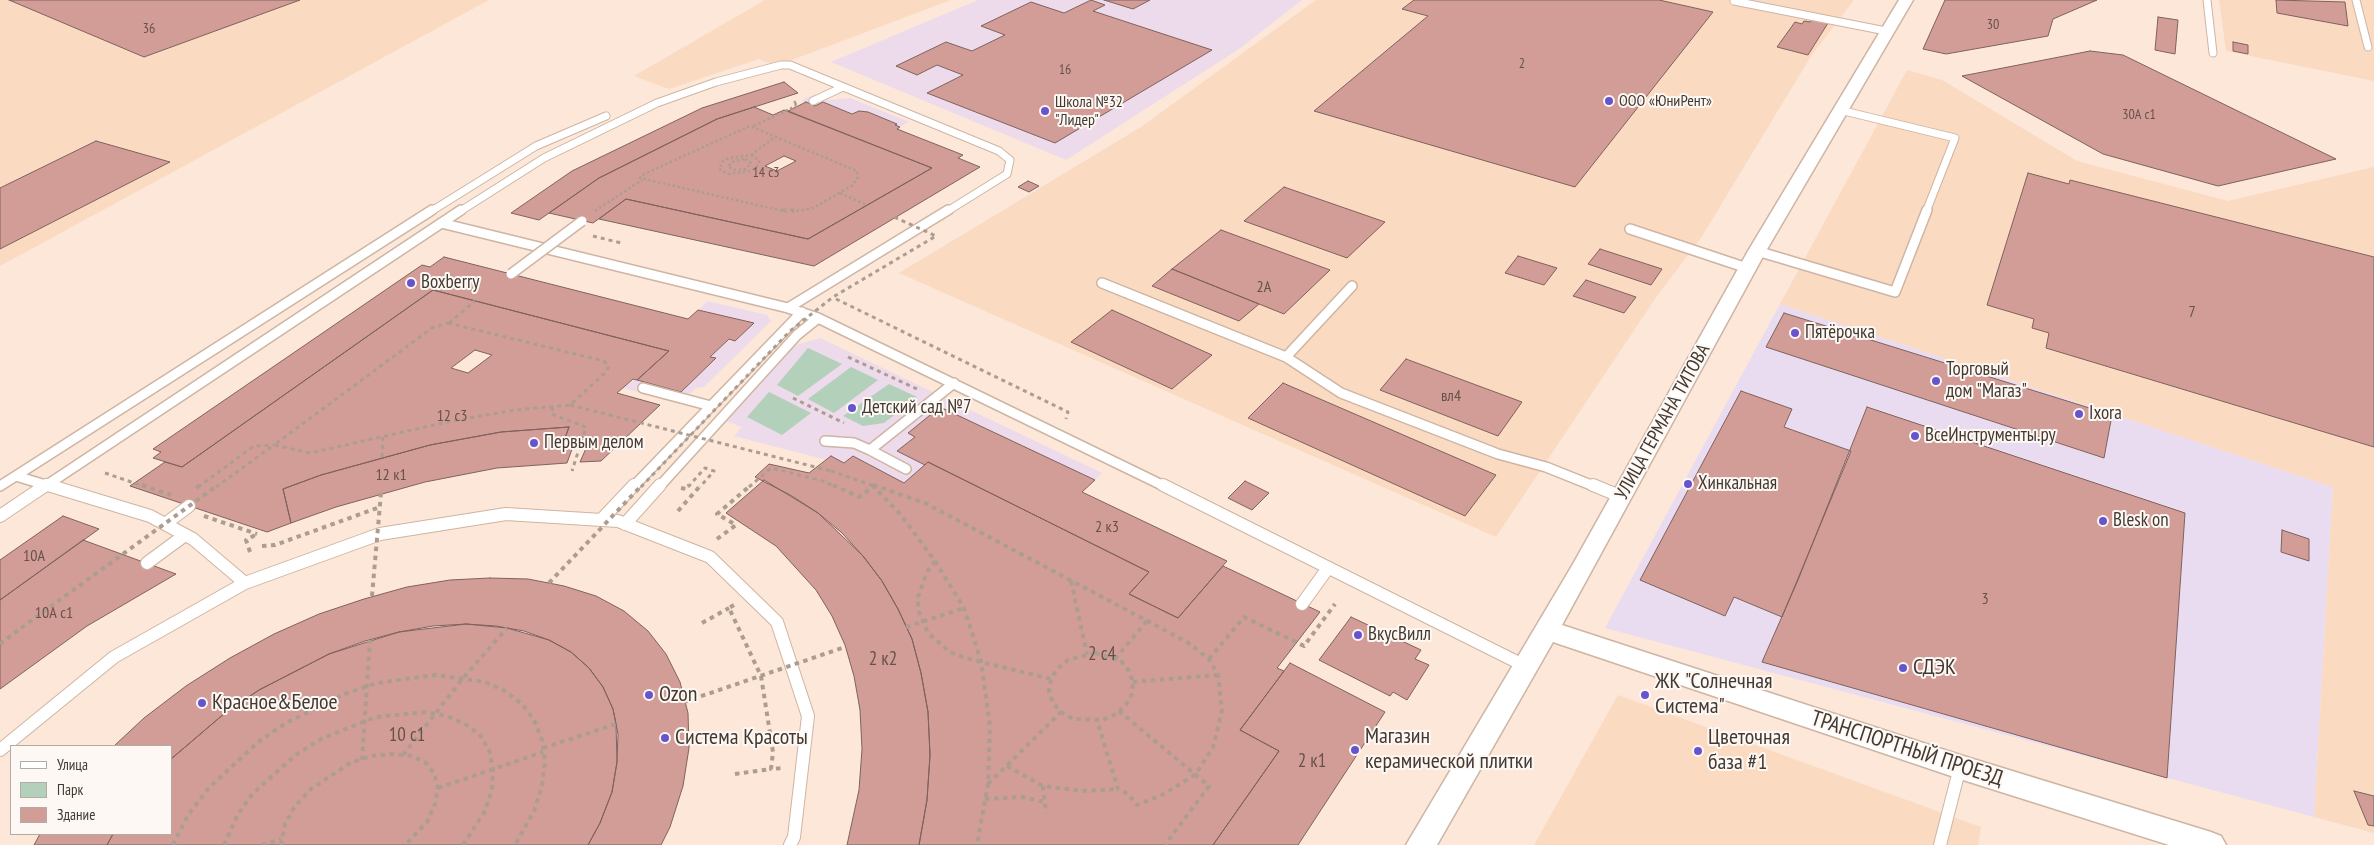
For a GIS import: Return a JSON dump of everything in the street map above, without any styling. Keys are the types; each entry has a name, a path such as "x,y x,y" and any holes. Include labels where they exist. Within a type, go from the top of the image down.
{"street":[{"name":"УЛИЦА ГЕРМАНА ТИТОВА","path":"1421,845 1622,497 1752,260 1906,0"},
{"name":"ТРАНСПОРТНЫЙ ПРОЕЗД","path":"1546,630 1960,767 2211,845"}],"lane":[{"path":"2206,0 2214,53"},
{"path":"2356,0 2368,47"},
{"path":"1734,1 1886,31"},
{"path":"0,516 440,223 544,158 657,103 716,82 786,64 999,151 1010,160 1010,168 1007,174 788,308"},
{"path":"813,101 843,87"},
{"path":"1630,229 1752,260 1895,292 1955,138 1840,110"},
{"path":"0,486 536,146 606,116"},
{"path":"511,274 582,220"},
{"path":"440,223 788,308 818,318 954,382 1525,666"},
{"path":"1102,283 1286,357 1341,393 1498,454 1546,467 1622,497"},
{"path":"1286,357 1352,286"},
{"path":"601,520 802,312"},
{"path":"625,524 797,335 818,318"},
{"path":"870,450 954,382"},
{"path":"643,388 711,406"},
{"path":"825,441 854,443 906,469"},
{"path":"16,476 150,516 185,535 245,583"},
{"path":"165,524 187,508"},
{"path":"0,750 114,657 245,583 380,534 506,514 601,520 625,524 710,557 777,622 808,716 794,837 790,845"},
{"path":"147,563 185,535"},
{"path":"1302,604 1328,568"},
{"path":"1940,845 1960,767"}],"path":[{"path":"642,180 640,178 642,175 744,127 754,126 798,105"},
{"path":"582,220 633,184 642,180 789,212 813,208 853,186 858,178 857,171 754,126"},
{"path":"751,156 776,136"},
{"path":"736,156 751,156 756,158 759,164 751,172 728,174 719,169 723,161 736,156"},
{"path":"734,170 728,166 730,163 740,159 751,163 746,169"},
{"path":"728,174 734,170 746,169 751,172"},
{"path":"840,193 867,205"},
{"path":"549,583 687,436 790,331 833,297 936,236 894,218"},
{"path":"569,231 621,243"},
{"path":"833,297 1068,412"},
{"path":"448,323 475,301"},
{"path":"0,644 439,324 448,323 604,361 609,366 606,372 570,405"},
{"path":"848,357 936,398"},
{"path":"793,398 851,427"},
{"path":"189,493 254,446 274,445 310,453 383,435 461,419 570,405 831,471 927,504 1187,642 1209,659 1218,675 1222,711 1213,747 1196,774 1164,794 1137,805 1128,794 1118,789 1082,791 1043,786 1006,766"},
{"path":"553,407 551,413 554,415 586,427 572,471"},
{"path":"382,456 383,435"},
{"path":"678,511 714,471 705,468"},
{"path":"736,525 717,514 771,468 823,481 860,497 872,485"},
{"path":"105,473 172,496"},
{"path":"872,485 901,514 936,561 964,608 981,662 990,726 988,784 977,845"},
{"path":"372,596 381,493"},
{"path":"262,546 275,545 380,507"},
{"path":"187,508 258,534 246,540 250,552"},
{"path":"936,561 924,578 918,597 918,610 928,633 938,643 958,655 1051,680"},
{"path":"1071,580 1087,654"},
{"path":"1209,659 1244,617 1304,646 1335,604"},
{"path":"702,623 729,608"},
{"path":"906,627 964,608"},
{"path":"736,621 761,676 773,752"},
{"path":"1116,659 1148,621"},
{"path":"403,755 464,677 507,628"},
{"path":"362,760 370,640"},
{"path":"684,702 845,647"},
{"path":"1095,653 1116,659 1129,671 1134,682 1132,694 1120,711 1103,720 1073,719 1061,712 1049,691 1051,680 1057,668 1068,660 1087,654 1095,653"},
{"path":"173,845 188,815 208,789 231,765 258,742 316,706 367,686 407,677 435,675 464,677 485,682 505,691 522,704 534,720 545,761 534,811 515,845"},
{"path":"1134,682 1218,675"},
{"path":"1120,711 1209,786 1165,845"},
{"path":"988,784 1061,712"},
{"path":"224,845 238,816 253,793 274,772 297,754 323,738 365,721 402,713 436,714 447,716 466,724 480,735 489,750 493,769 492,789 485,811 463,845"},
{"path":"1097,720 1118,789"},
{"path":"438,788 616,724"},
{"path":"281,845 285,824 292,812 311,789 330,775 362,760 386,755 403,755 425,762 434,773 438,788 435,804 427,822 405,845"},
{"path":"735,774 771,770"},
{"path":"1043,786 1046,813"},
{"path":"985,800 1022,797 1044,802"},
{"path":"262,845 282,839"}],"shaded area":[{"path":"0,0 489,0 0,266"},
{"path":"765,0 951,0 776,66 759,59 669,89 634,76"},
{"name":"Школа №32 \"Лидер\"","path":"978,0 1302,0 1239,49 1066,160 831,62"},
{"path":"1316,0 1854,0 1811,56 1701,238 1657,296 1496,537 899,273 1141,127"},
{"path":"2219,0 2374,0 2374,81 2226,51"},
{"path":"1907,70 1942,80 2077,161 2228,201 2374,167 2374,833 2314,817 2333,487 1780,304"},
{"path":"815,94 829,100 850,98 909,122 894,130 823,102 797,115 788,111 805,103 802,100"},
{"path":"708,301 767,315 771,321 704,387 696,388 680,404 623,388 648,370 696,370 737,332 688,319"},
{"path":"1780,304 2333,487 2314,817 1605,628"},
{"name":"Детский сад №7","path":"820,338 1102,473 1082,492 961,435 904,483 853,456 844,463 831,456 827,460 734,436 742,427 726,421 796,345"},
{"path":"1618,695 1981,827 1978,845 1534,845"}],"green space":[{"path":"808,348 842,364 798,396 777,385"},
{"path":"851,367 878,380 834,413 808,399"},
{"path":"889,384 917,397 884,423 863,426 843,416"},
{"path":"769,392 811,413 782,435 747,417"}],"building":[{"path":"9,0 300,0 144,57"},
{"path":"1091,0 1105,5 1093,11 1212,50 1055,143 927,93 963,75 937,65 917,75 896,66 946,42 972,51 1005,35 981,26 1031,2 1064,13"},
{"path":"1104,0 1150,0 1133,9"},
{"path":"1414,0 1659,0 1713,12 1575,187 1314,111 1428,16 1402,9"},
{"path":"1945,0 2097,0 2053,19 2048,36 1946,54 1923,49"},
{"path":"2276,0 2345,2 2348,26 2277,13"},
{"path":"2158,17 2178,20 2175,54 2155,50"},
{"path":"1812,20 1828,23 1808,55 1777,47 1795,22 1802,24 1804,21 1810,22"},
{"path":"2233,42 2248,45 2248,54 2233,51"},
{"path":"2090,51 2123,55 2336,159 2218,186 2103,154 1962,76"},
{"path":"784,82 798,93 717,119 599,178 539,220 511,213 572,171 702,108"},
{"path":"806,102 815,106 823,102 852,114 859,111 868,112 897,124 895,125 900,127 897,129 963,155 958,158 980,167 814,266 599,219 626,199 808,239 932,168 788,111"},
{"path":"754,107 773,115 784,110 932,168 808,239 626,199 593,223 549,213 599,178 717,119"},
{"path":"96,141 170,162 0,249 0,188"},
{"path":"784,156 796,161 777,171 765,166"},
{"path":"2028,173 2069,184 2070,180 2374,257 2374,447 2046,348 2049,333 2032,328 2034,319 1987,305"},
{"path":"1028,181 1039,186 1029,192 1018,187"},
{"path":"1284,187 1385,222 1347,258 1244,221"},
{"path":"1221,230 1330,270 1284,314 1172,269"},
{"path":"1600,249 1662,269 1651,285 1588,264"},
{"path":"1518,256 1557,268 1544,285 1505,273"},
{"path":"444,257 688,319 698,310 754,323 735,341 729,339 710,357 716,358 681,392 637,380 669,351 433,290 182,467 153,458 161,452 153,449 422,265 430,267"},
{"path":"1172,269 1259,304 1239,321 1152,286"},
{"path":"1586,280 1636,297 1624,313 1573,296"},
{"path":"433,290 669,351 637,380 633,379 617,393 660,405 601,461 580,462 591,437 565,438 569,427 501,432 430,445 321,475 283,489 291,523 267,532 130,486 165,462 182,467"},
{"path":"1112,310 1212,355 1172,389 1071,342"},
{"name":"Торговый дом \"Магаз\"","path":"1784,313 2112,415 2104,458 1766,347"},
{"path":"475,350 492,355 468,373 451,368"},
{"path":"1406,359 1522,402 1498,436 1380,390"},
{"path":"1283,383 1496,475 1465,516 1248,418"},
{"path":"1741,391 1792,409 1784,427 1851,451 1782,617 1734,597 1725,616 1640,580"},
{"path":"940,407 1095,480 1082,492 1227,561 1178,618 1129,594 1149,572 928,462 925,465 897,451 915,437 908,433"},
{"path":"1867,407 2185,513 2167,778 1762,662 1798,580"},
{"path":"569,427 565,438 576,438 567,463 497,468 425,482 336,507 291,523 283,489 321,475 430,445 501,432"},
{"path":"831,456 844,463 853,456 904,483 928,462 1149,572 1129,594 1178,618 1223,566 1320,612 1277,668 1284,671 1240,730 1279,751 1213,845 919,845 927,800 930,755 928,712 921,673 912,639 882,581 842,533 818,513 792,496 755,477 769,464 809,473"},
{"path":"764,480 818,513 863,556 882,581 912,639 921,673 928,712 930,755 927,800 919,845 847,845 859,790 862,749 860,710 854,676 845,645 832,616 816,590 776,546 726,513"},
{"path":"1245,481 1269,493 1252,510 1228,498"},
{"path":"63,516 99,529 0,600 0,560"},
{"path":"2282,530 2309,539 2309,561 2281,552"},
{"path":"83,540 176,574 87,626 0,689 0,600"},
{"path":"528,579 564,586 596,596 624,611 648,631 666,654 680,682 688,713 689,748 683,786 670,827 661,845 588,845 600,823 612,792 617,762 618,734 613,709 603,687 589,668 571,652 549,640 507,628 466,624 433,626 399,632 329,654 259,690 225,713 172,758 172,745 115,745 144,718 186,686 230,658 274,634 319,614 364,599 407,587 450,580"},
{"path":"1351,617 1421,650 1415,659 1429,665 1407,700 1393,692 1390,696 1319,660"},
{"path":"466,624 496,626 524,631 549,640 571,652 589,668 603,687 613,709 616,724 617,762 612,792 600,823 588,845 107,845 112,835 172,835 172,758 225,713 259,690 329,654 365,641 399,632"},
{"path":"1290,663 1385,712 1298,845 1213,845 1279,751 1240,730"},
{"path":"2354,791 2374,796 2374,826 2368,825"},
{"path":"39,835 112,835 107,845 34,845"}],"place":[{"name":"ООО «ЮниРент»","path":"1609,101"},
{"name":"Школа №32 \"Лидер\"","path":"1045,111"},
{"name":"Boxberry","path":"411,283"},
{"name":"Пятёрочка","path":"1795,333"},
{"name":"Торговый дом \"Магаз\"","path":"1936,381"},
{"name":"Детский сад №7","path":"852,408"},
{"name":"Ixora","path":"2079,414"},
{"name":"ВсеИнструменты.ру","path":"1915,436"},
{"name":"Первым делом","path":"534,443"},
{"name":"Хинкальная","path":"1688,484"},
{"name":"Blesk on","path":"2103,521"},
{"name":"ВкусВилл","path":"1358,635"},
{"name":"СДЭК","path":"1903,668"},
{"name":"Ozon","path":"649,695"},
{"name":"ЖК \"Солнечная Система\"","path":"1645,695"},
{"name":"Красное&Белое","path":"202,703"},
{"name":"Система Красоты","path":"665,738"},
{"name":"Магазин керамической плитки","path":"1355,750"},
{"name":"Цветочная база #1","path":"1698,751"}]}
